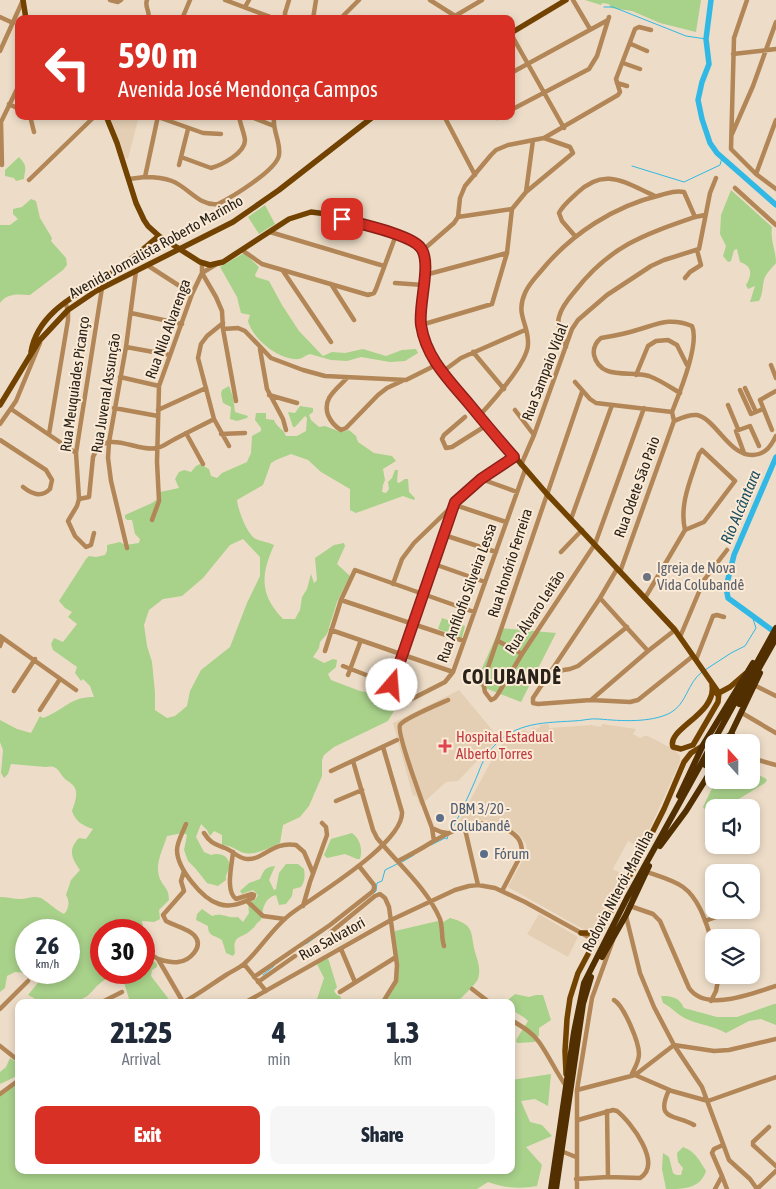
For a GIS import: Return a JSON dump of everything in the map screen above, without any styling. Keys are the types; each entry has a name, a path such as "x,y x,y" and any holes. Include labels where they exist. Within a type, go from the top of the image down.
{"highway":[{"name":"Rodovia Niterói-Manilha","path":"719,734 767,656 776,628"},
{"name":"Rodovia Niterói-Manilha","path":"719,734 771,642"},
{"path":"713,734 713,728 745,674 771,642"},
{"path":"732,734 756,686 767,656"},
{"name":"Rodovia Niterói-Manilha","path":"551,1189 570,1087 575,1023 584,983 627,898 705,760"},
{"path":"658,845 705,760"},
{"path":"658,845 686,811 705,780"},
{"name":"Rodovia Niterói-Manilha","path":"556,1189 577,1040 587,988 593,973 626,915 658,845"}],"main road":[{"path":"24,0 26,15"},
{"path":"515,31 565,0"},
{"path":"107,120 144,220 160,236 202,263 216,264 228,260 290,218 311,212 327,214 414,241 423,250 426,260 420,314 421,325 426,345 436,365 546,494 675,630 719,696"},
{"name":"Avenida Jornalista Roberto Marinho","path":"0,405 42,337 68,310 102,288 233,222 369,120"},
{"path":"30,355 37,331 65,302 121,266 160,236"},
{"path":"678,749 690,748 719,696 745,674"},
{"path":"712,685 712,698"},
{"path":"684,762 681,752 672,746 674,736 697,716 712,698 724,696 729,700"},
{"path":"713,728 713,734"},
{"path":"697,737 698,741 705,743"},
{"path":"570,1087 565,1051 570,998 578,973 655,827 684,762 691,753 705,748"},
{"path":"588,951 588,944 583,934 600,930"}],"street":[{"path":"17,15 24,0"},
{"path":"110,0 118,2 121,0"},
{"path":"147,0 146,5 150,15"},
{"path":"184,15 190,0"},
{"path":"225,0 266,15"},
{"path":"245,7 249,0"},
{"path":"285,15 289,0"},
{"path":"314,15 316,0"},
{"path":"344,15 359,0"},
{"path":"430,0 453,15"},
{"path":"457,15 482,0"},
{"path":"573,0 590,30"},
{"path":"747,0 734,38 732,152 776,189"},
{"path":"0,17 13,23"},
{"path":"515,71 609,18 597,56 588,69 515,108"},
{"path":"0,51 15,19"},
{"path":"731,136 742,114 776,22"},
{"path":"423,250 450,228 458,217 462,192 496,150 508,145 544,138 618,95 620,92 616,79 636,28 642,27 651,30"},
{"path":"515,41 564,128"},
{"path":"631,44 647,51"},
{"path":"734,54 776,49"},
{"path":"623,63 640,69"},
{"path":"617,83 627,86"},
{"path":"2,165 1,122 15,93"},
{"path":"9,104 15,107"},
{"path":"732,111 742,114"},
{"path":"31,120 34,132"},
{"path":"30,180 91,120"},
{"path":"145,177 157,120"},
{"path":"166,120 188,129 209,134 221,134"},
{"path":"181,157 211,168 238,153 244,146 245,139 240,120"},
{"path":"259,120 274,126"},
{"path":"129,179 156,177 174,182 202,201 209,204 218,204 266,172 278,161 279,148 274,120"},
{"path":"446,120 475,175"},
{"path":"756,174 776,120"},
{"path":"179,165 188,129"},
{"path":"421,325 492,304 507,253 512,209 526,192 573,153 570,147 544,138"},
{"path":"526,192 533,140"},
{"path":"575,236 562,220 559,213 590,182 604,178 618,180 654,196"},
{"path":"685,278 690,272 701,265 696,250 699,249 701,244 710,193 716,178"},
{"path":"735,188 776,225"},
{"path":"479,416 504,389 527,351 528,342 521,310 522,301 528,288 550,259 575,236 618,209 654,196 672,192 684,192 695,217"},
{"path":"458,217 512,209"},
{"path":"566,348 558,323 559,317 590,272 635,240 705,215"},
{"path":"270,232 384,266"},
{"path":"242,250 262,264 371,294 376,288 396,235"},
{"name":"Rua Sampaio Vidal","path":"523,467 572,329 578,320 607,295 651,266 696,250"},
{"path":"425,275 507,253"},
{"name":"Rua Nilo Alvarenga","path":"152,520 158,505 159,493 157,448 159,386 192,294 202,273 202,263"},
{"path":"216,264 202,273 220,304 236,401"},
{"path":"147,265 192,294"},
{"name":"Rua Juvenal Assunção","path":"127,548 109,470 109,442 126,347 136,271"},
{"path":"284,271 331,342"},
{"path":"395,283 423,285"},
{"path":"331,284 354,320"},
{"name":"Rua Meuquiades Picanço","path":"94,533 91,546 88,548 84,546 71,530 68,521 79,499 76,453 102,288"},
{"path":"49,434 68,310 65,302"},
{"path":"131,313 182,324"},
{"path":"575,382 582,392 596,403 672,412 680,393 686,376 694,332 692,326 670,321 632,332 601,338 597,341 593,352 598,364 605,370 616,374 651,377 680,393"},
{"path":"223,323 206,336 198,353 214,420 229,446"},
{"path":"223,329 238,328 245,330 271,358 303,370 325,376 406,380"},
{"path":"442,372 454,362 473,352 526,330"},
{"path":"0,424 12,410 42,337"},
{"path":"636,375 648,346 656,341 668,340 677,345 688,366"},
{"path":"126,347 170,355"},
{"path":"260,348 264,380 269,395 283,418 286,430"},
{"path":"473,352 504,389"},
{"path":"347,378 328,397 326,406 332,424 341,430 346,428 387,388 436,365"},
{"path":"771,365 776,378"},
{"path":"120,377 159,386"},
{"path":"114,408 158,413 206,388"},
{"path":"742,389 756,412 763,409"},
{"path":"772,430 760,399 776,391"},
{"name":"Rua Honório Ferreira","path":"498,694 495,698 490,699 483,682 582,392"},
{"path":"269,395 297,403"},
{"path":"571,519 612,405"},
{"path":"728,405 738,429 736,430 744,453"},
{"name":"Rua Álvaro Leitão","path":"498,694 522,654 595,544 644,408"},
{"path":"12,410 76,453"},
{"path":"515,410 534,436"},
{"name":"Rua Odete São Paio","path":"591,700 533,703 533,698 619,570 674,421 672,412"},
{"path":"674,421 690,415 699,416 744,453 757,454 764,452 771,446 776,436"},
{"path":"465,417 442,437 442,442 446,448 452,447 487,426"},
{"path":"79,499 89,498 93,457 97,450 109,442 157,448 214,420"},
{"path":"738,429 750,426 759,446"},
{"path":"186,433 203,464"},
{"path":"221,434 245,433"},
{"path":"0,440 46,470 51,476 52,483 46,493 37,495 24,487"},
{"path":"645,598 685,530 704,522 735,482 704,451 701,451 699,454 684,504 682,516 685,530"},
{"path":"392,584 406,551 481,479 514,457"},
{"name":"Rua Anfilofio Silveira Lessa","path":"392,685 401,701 406,702 444,682 453,672 517,492 523,467"},
{"path":"481,479 517,492"},
{"path":"455,503 506,522"},
{"path":"343,666 349,673 392,685 455,503"},
{"path":"560,552 582,530"},
{"path":"444,535 496,552"},
{"path":"680,637 704,580 727,550"},
{"path":"434,564 485,582"},
{"path":"325,651 341,600 354,570 474,612"},
{"path":"600,598 648,651"},
{"path":"341,600 464,641"},
{"path":"591,700 630,702 638,700 695,658 713,616 724,617"},
{"path":"551,672 578,666 627,627"},
{"path":"331,630 453,672"},
{"path":"591,700 675,630"},
{"path":"0,646 1,637 76,690"},
{"path":"349,673 361,640"},
{"name":"Rua Honório Ferreira","path":"498,641 522,654"},
{"path":"14,691 34,659"},
{"path":"40,710 60,679"},
{"path":"756,686 776,696"},
{"path":"434,841 432,828 404,749 399,728 401,724 413,716 448,700"},
{"path":"742,713 776,733"},
{"path":"331,771 397,740"},
{"path":"188,999 244,964 285,919 359,866 400,824 402,812 382,747"},
{"path":"353,761 373,830 382,844 431,901 440,920 444,946"},
{"path":"760,761 776,765"},
{"path":"336,801 362,790"},
{"path":"303,906 327,835 327,830 322,823"},
{"path":"398,861 464,825 484,823 499,826 516,835 520,840 522,853 502,891"},
{"path":"186,824 177,851 184,871 194,884 216,903 233,905 247,901 253,898 254,895 236,899 231,895 233,852"},
{"path":"464,825 478,885 502,891 594,940"},
{"path":"432,828 448,833"},
{"path":"204,832 211,843 246,859 258,856 279,845 296,845 304,852 313,873"},
{"path":"254,977 330,926 373,891 374,885 359,866"},
{"path":"184,871 181,881 184,891"},
{"path":"647,872 679,884 687,890 696,903 708,929"},
{"path":"158,960 180,962 196,951 198,940 194,936 187,930 164,919 164,912 184,891 194,884"},
{"name":"Rua Salvatori","path":"252,999 391,920 455,890 478,885"},
{"path":"331,932 375,896 380,894 387,902 398,966 396,981 385,999"},
{"path":"247,901 263,916 285,919"},
{"path":"630,906 653,914 660,921 689,988 696,996 711,1000 724,1000 776,986"},
{"path":"626,915 644,983 674,1045 696,1077 708,1101 723,1145 732,1164 757,1189 776,1171"},
{"path":"705,921 711,919"},
{"path":"620,924 628,927"},
{"path":"577,1189 578,1120 570,1087 592,998 615,932"},
{"path":"341,949 355,982"},
{"path":"258,982 295,956"},
{"path":"340,992 396,957"},
{"path":"155,958 181,999"},
{"path":"244,964 266,992"},
{"path":"0,1009 25,984"},
{"path":"711,1000 717,984"},
{"path":"472,989 485,999"},
{"path":"108,999 122,992"},
{"path":"614,1000 620,1005 637,1040 639,1048 637,1064 633,1075"},
{"path":"515,1022 527,1030 539,1042 556,1073 570,1087"},
{"path":"570,1087 633,1075 674,1045 714,1051 730,1050 776,1038"},
{"path":"0,1046 15,1057"},
{"path":"633,1075 668,1090 708,1101 776,1077"},
{"path":"0,1094 15,1083"},
{"path":"668,1090 663,1101 665,1111 674,1118 694,1125"},
{"path":"576,1179 608,1177 638,1179 645,1175 648,1165 645,1148 621,1113 613,1110 578,1120"},
{"path":"607,1111 608,1177"},
{"path":"769,1127 753,1142 753,1145 776,1166"},
{"path":"723,1145 714,1149 712,1153 727,1189"},
{"path":"561,1151 576,1157"},
{"path":"715,1189 722,1176"}],"shaded area":[{"path":"110,120 138,120 128,159 124,157"},
{"name":"Hospital Estadual Alberto Torres","path":"459,690 499,738 458,781 446,782 420,806 416,795 413,796 393,723"},
{"path":"549,724 549,728 591,725 601,727 602,724 636,729 633,734 640,738 648,736 675,750 680,756 680,762 641,848 628,841 613,869 626,876 609,909 595,930 588,932 508,887 527,852 526,844 518,833 501,824 487,820 467,821 457,825 497,750 507,740 524,730 529,732 533,727 536,729 540,725"},
{"path":"539,914 578,937 568,957 527,934"}],"green space":[{"path":"585,0 701,0 696,32 660,23 632,11 611,8 609,4 602,3 601,5"},
{"path":"19,157 25,165 24,179 16,181 14,178 5,176 5,170"},
{"path":"731,190 772,227 776,263 765,278 759,301 750,302 755,286 748,289 746,285 750,271 747,266 740,262 737,249 734,250 731,261 728,262 723,256 726,246 720,234 721,215"},
{"path":"31,199 36,201 40,218 52,238 51,241 66,258 67,265 30,295 17,294 9,296 0,303 0,225 10,225 18,219 13,214 13,209 22,207"},
{"path":"265,205 275,224 259,234 248,217"},
{"path":"244,253 259,267 255,275 256,277 269,281 299,331 323,356 332,352 345,353 363,349 386,356 402,350 416,349 418,353 405,361 390,362 361,357 347,361 331,360 310,354 299,359 292,359 276,353 255,335 248,321 250,315 241,313 237,297 220,267"},
{"path":"229,386 235,412 248,416 247,418 237,421 230,419 231,407 223,403 221,394 222,390"},
{"path":"300,406 313,408 313,412 309,415 311,420 319,427 325,426 341,432 349,430 356,436 358,442 374,453 392,456 396,461 383,469 385,480 382,492 386,493 389,489 388,482 395,470 398,470 397,482 408,479 409,492 415,498 414,500 403,496 356,513 350,510 350,489 321,472 308,460 291,454 271,463 263,485 237,500 239,509 245,526 251,535 258,540 274,545 265,575 266,593 275,610 283,619 295,619 300,610 302,597 307,589 311,574 314,583 317,580 315,558 334,545 344,543 345,546 337,564 350,576 337,602 327,634 320,642 319,648 313,657 324,663 333,659 337,660 336,667 328,674 331,680 360,691 378,694 379,691 388,693 390,701 398,704 388,721 334,747 324,755 322,760 322,776 309,806 300,817 283,825 280,843 261,851 241,852 230,846 222,845 222,835 214,831 210,836 201,824 196,837 204,852 211,855 218,854 224,856 228,860 229,868 226,880 218,886 207,883 188,861 184,850 187,835 183,833 167,836 160,857 158,873 167,890 169,900 159,910 160,919 155,922 155,919 90,919 90,984 99,984 82,999 34,999 28,995 37,984 80,984 80,919 15,919 15,972 7,976 5,988 0,992 0,897 20,899 38,897 64,914 68,907 66,895 71,880 80,870 73,858 73,846 79,838 86,839 93,829 83,825 75,818 72,811 76,799 75,789 56,768 11,764 8,774 4,778 1,773 3,750 0,742 0,720 17,729 31,733 40,716 43,718 50,715 73,701 94,697 90,686 83,679 81,681 75,673 77,667 53,650 51,644 54,638 63,642 77,624 68,617 72,612 59,601 86,559 89,556 105,555 107,545 120,542 125,545 139,543 140,539 135,534 132,520 127,520 125,515 152,503 159,498 160,492 179,488 175,479 179,472 184,470 191,472 200,464 209,469 211,476 217,478 222,473 247,462 251,453 252,436 261,431 255,420 256,413 266,413 266,419 274,420 286,436 297,436 306,431 307,418 305,416 293,427 288,412 295,413","holes":["243,539 260,557 260,576 230,647 201,670 190,691 187,706 175,716 167,718 155,710 152,662 147,646 144,625 149,610 163,599 182,596 203,578 230,545"]},
{"path":"442,618 465,626 462,638 438,629"},
{"path":"500,628 556,633 521,702 475,684"},
{"path":"760,776 767,780 760,786"},
{"path":"712,789 755,789 739,799 707,799"},
{"path":"352,833 360,844 360,859 345,854 327,858 324,855 331,839"},
{"path":"286,864 298,864 304,869 301,887 293,889 292,896 286,904 279,905 276,895 272,896 265,904 261,920 236,940 233,956 226,953 222,940 210,934 208,926 196,920 197,914 202,909 212,916 238,917 243,922 249,913 248,903 255,900 258,895 253,890 242,894 240,891 249,883 260,879 267,868 275,866 269,880 274,890 276,889 279,873"},
{"path":"450,918 468,926 479,968 476,982 460,999 388,999 396,984 399,970 395,946 395,931 438,921 440,924"},
{"path":"328,958 337,987 334,991 342,999 317,999 324,978 317,964"},
{"path":"155,981 169,999 129,999 124,984 155,984"},
{"path":"515,994 529,997 543,995 551,1020 539,1028 539,1035 535,1042 517,1043 516,1040 528,1021 515,1011 515,999 509,999"},
{"path":"661,996 675,998 680,1001 684,1008 717,1017 737,1017 776,1004 776,1025 761,1019 749,1021 726,1033 685,1018 663,1003"},
{"path":"10,1058 15,1061 15,1077 0,1084 0,1072 6,1067"},
{"path":"551,1074 548,1106 535,1099 521,1101 530,1122 542,1125 552,1136 526,1147 542,1165 537,1186 512,1187 488,1182 477,1189 0,1189 0,1095 15,1085 15,1174 515,1174 515,1079"},
{"path":"683,1147 694,1154 706,1171 700,1181 691,1187 666,1189 662,1169 663,1153 669,1157 673,1173 681,1175 683,1168 678,1162 677,1153"}],"waterway":[{"name":"Rio Alcântara","path":"711,0 706,39 709,64 698,100 702,119 710,143 717,153 776,205"},
{"path":"604,7 613,7 686,36 706,39"},
{"path":"632,166 684,182 720,165 722,158"},
{"name":"Rio Alcântara","path":"776,457 734,555 726,587 728,598 776,633"},
{"path":"705,670 745,646 756,628 752,616"},
{"path":"452,829 486,756 506,736 526,726 537,724 596,719 635,720 662,716 676,709 693,682 702,672"},
{"path":"431,845 445,838 447,839 448,836"},
{"path":"402,862 414,855"},
{"path":"374,893 377,883 382,881 385,870 397,864"},
{"path":"306,944 339,920"},
{"path":"263,975 274,966"}],"place":[{"name":"Igreja de Nova Vida Colubandê","path":"647,577"},
{"name":"Hospital Estadual Alberto Torres","path":"445,746"},
{"name":"DBM 3/20 - Colubandê","path":"440,818"},
{"name":"Fórum","path":"484,854"}],"district":[{"name":"COLUBANDÊ","path":"512,677"}],"route":[{"path":"342,219 410,239 422,248 426,260 426,269 420,314 424,338 429,352 436,365 514,457 481,479 455,502 392,685"}]}
